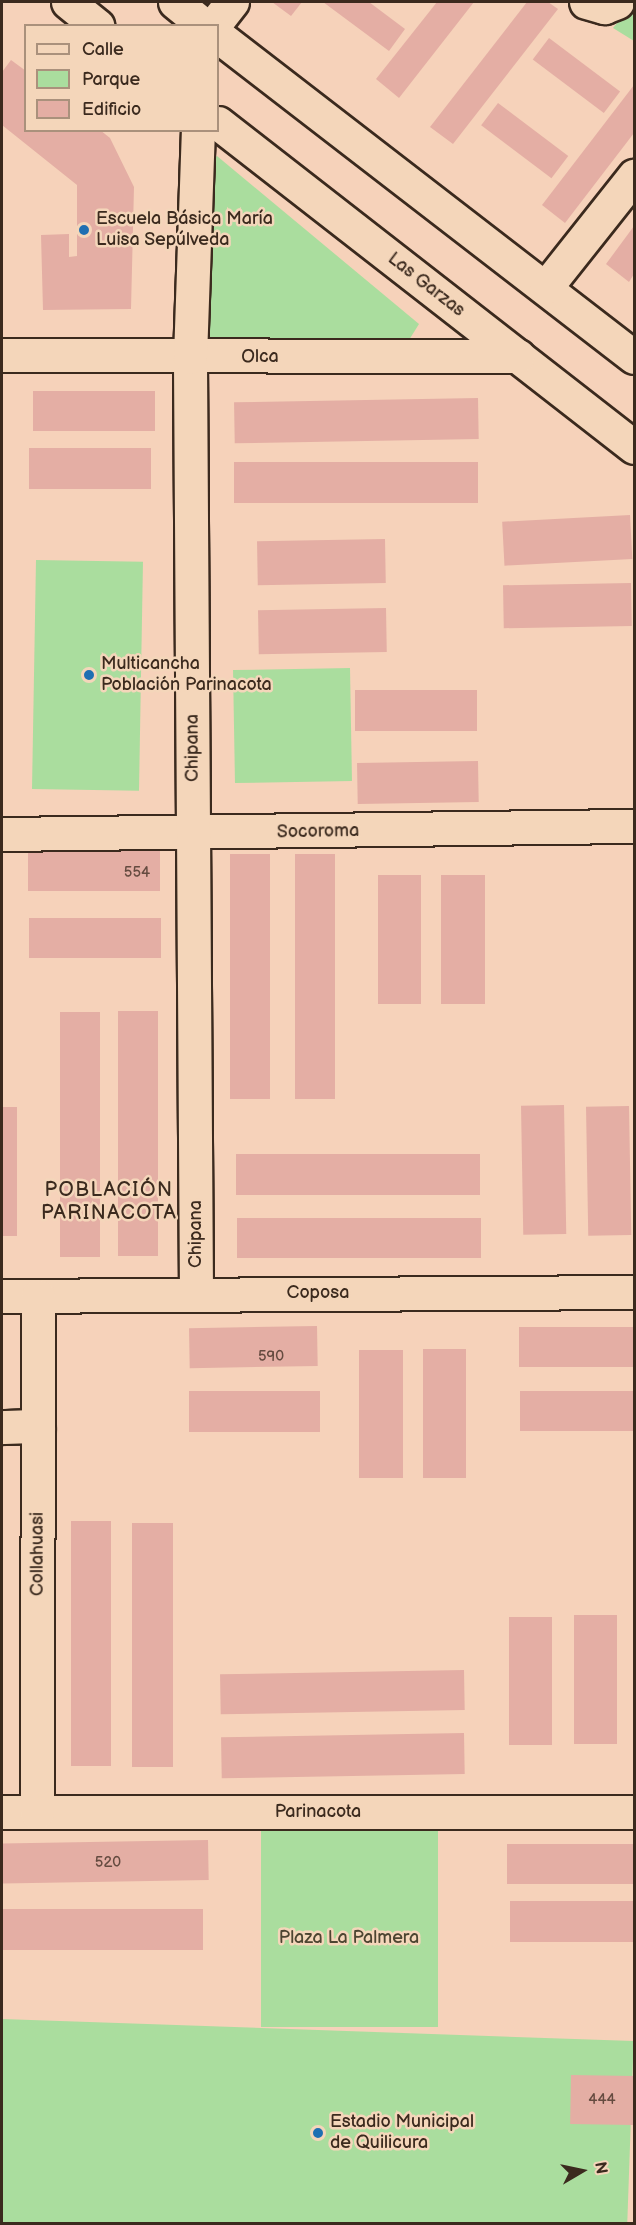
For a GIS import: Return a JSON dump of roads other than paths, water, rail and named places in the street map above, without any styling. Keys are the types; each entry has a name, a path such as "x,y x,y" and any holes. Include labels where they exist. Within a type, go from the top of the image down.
{"street":[{"path":"68,2 96,24"},
{"path":"175,2 202,24"},
{"path":"215,24 232,2"},
{"path":"219,37 634,357"},
{"name":"Las Garzas","path":"219,124 634,447"},
{"name":"Chipana","path":"196,1293 190,357 198,132"},
{"path":"546,287 634,176"},
{"name":"Olca","path":"2,355 518,356"},
{"name":"Socoroma","path":"2,834 194,834 634,826"},
{"name":"Coposa","path":"2,1296 634,1292"},
{"name":"Collahuasi","path":"37,1812 38,1296"},
{"path":"2,1427 38,1426"},
{"name":"Parinacota","path":"2,1812 634,1812"}],"place":[{"name":"Escuela Básica María Luisa Sepúlveda","path":"84,230"},
{"name":"Multicancha Población Parinacota","path":"89,675"},
{"name":"Estadio Municipal de Quilicura","path":"318,2133"}],"district":[{"name":"POBLACIÓN PARINACOTA","path":"109,1202"}],"park label":[{"name":"Plaza La Palmera","path":"349,1938"}]}
